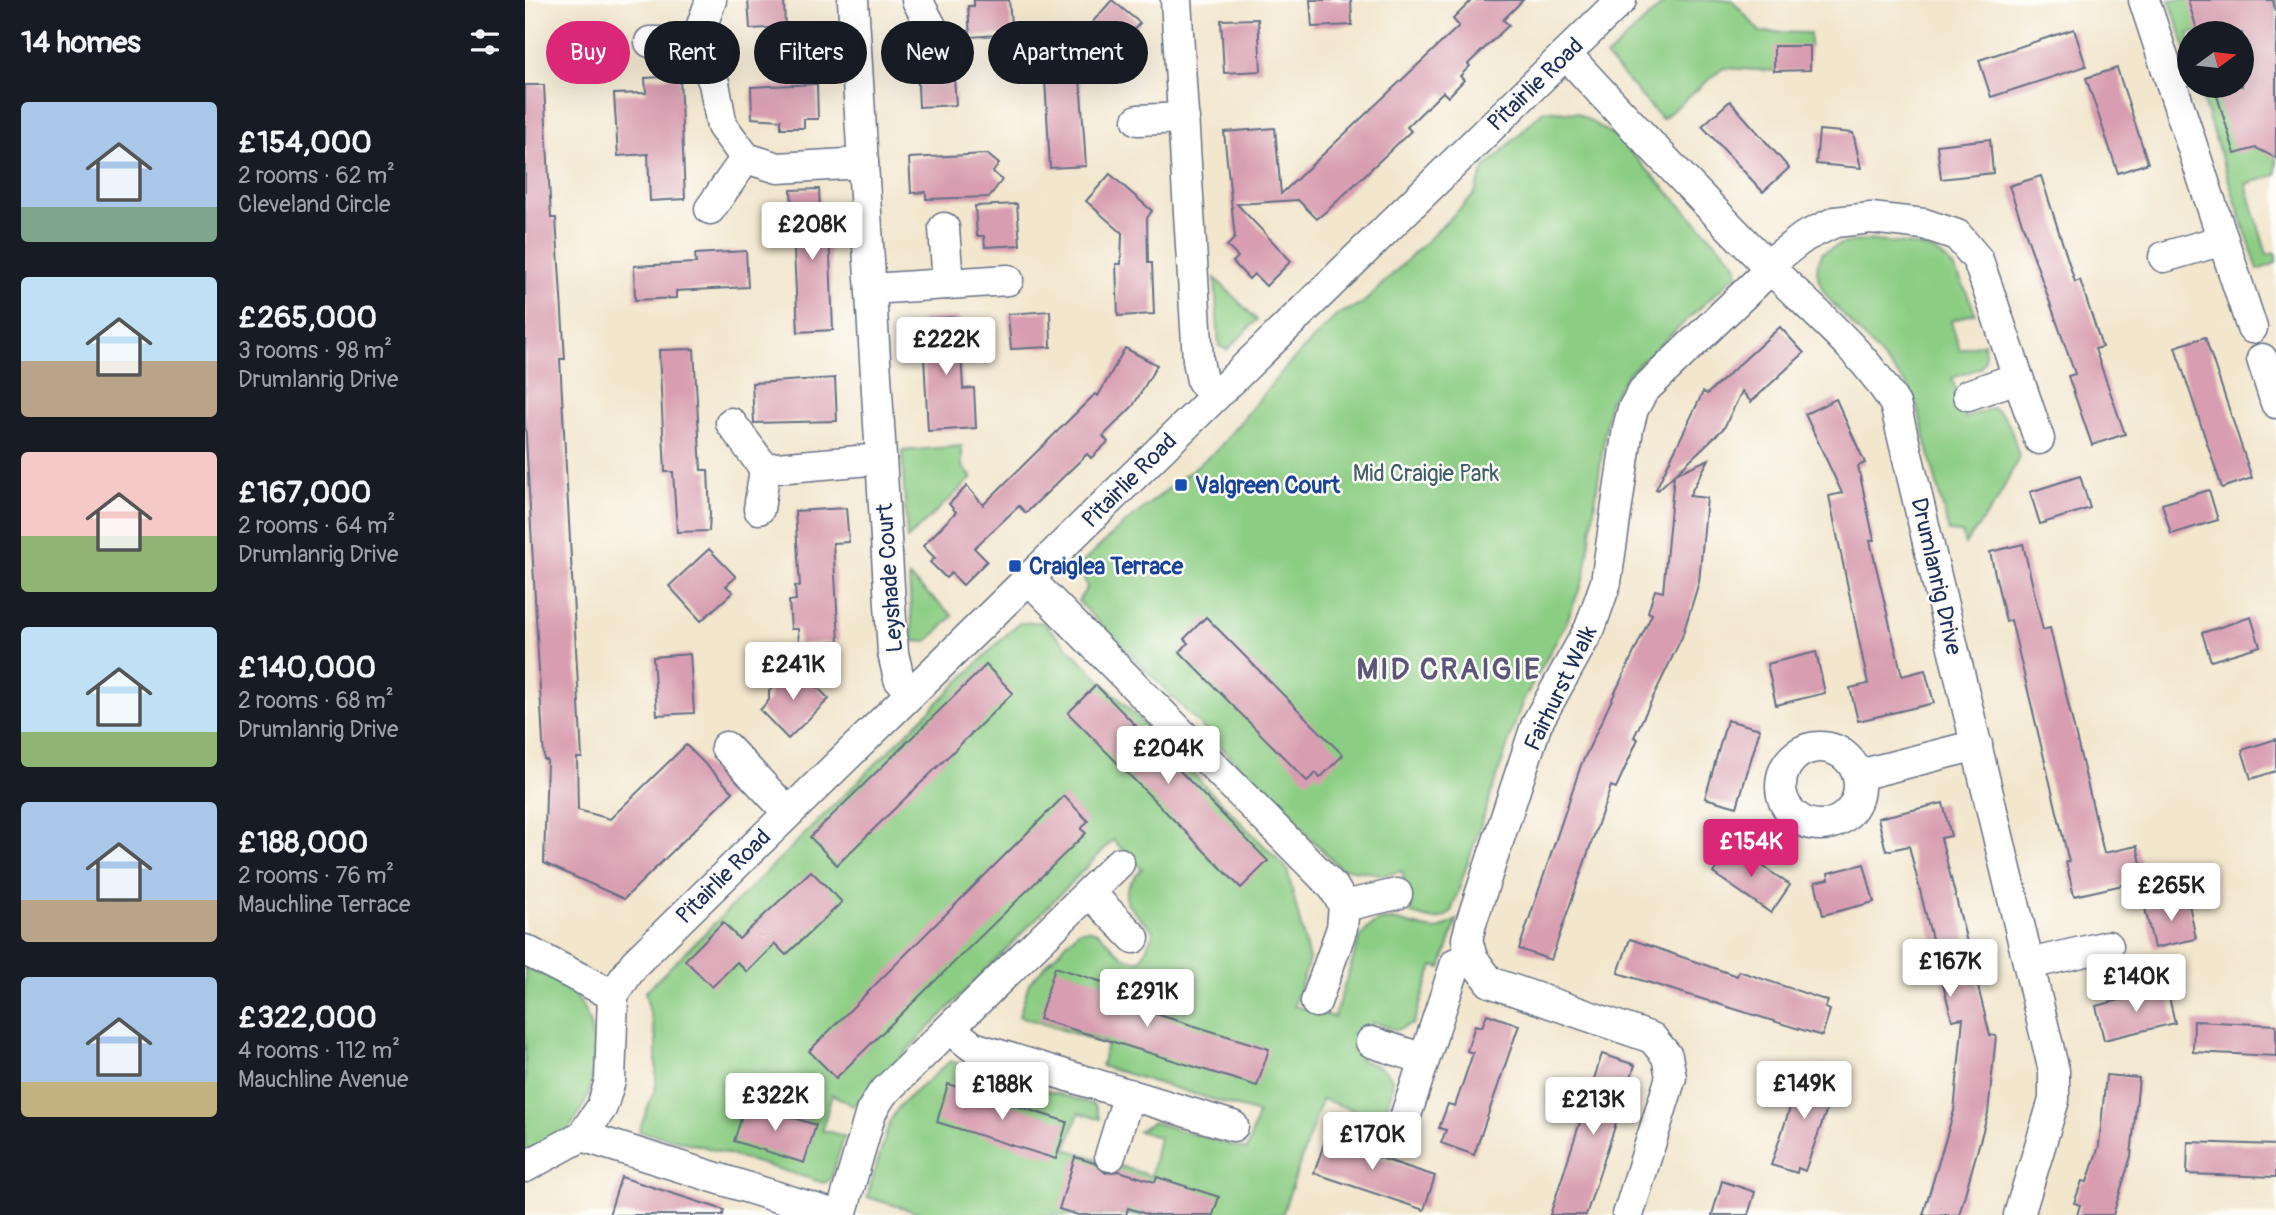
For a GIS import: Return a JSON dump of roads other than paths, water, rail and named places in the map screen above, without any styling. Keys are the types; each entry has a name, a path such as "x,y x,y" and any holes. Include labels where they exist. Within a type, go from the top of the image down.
{"street":[{"path":"704,21 712,0"},
{"name":"Leyshade Court","path":"853,0 893,653 899,679 910,692"},
{"path":"917,0 928,21"},
{"path":"1177,0 1198,360 1202,381 1214,395"},
{"name":"Pitairlie Road","path":"613,995 635,962 1621,0"},
{"path":"2144,0 2252,328"},
{"name":"Drumlanrig Drive","path":"1566,54 1770,268 1841,338 1885,386 1895,404 2054,1071 2055,1100 2019,1215"},
{"path":"713,84 722,126 746,158 778,168 863,163"},
{"path":"1138,120 1184,118"},
{"path":"711,209 746,158"},
{"name":"Fairhurst Walk","path":"1472,958 1467,939 1472,920 1537,723 1590,628 1606,582 1633,408 1643,391 1804,236 1835,222 1871,218 1924,224 1957,235 1978,260 2039,439"},
{"path":"944,228 948,284"},
{"path":"2164,257 2223,240"},
{"path":"871,289 1009,280"},
{"path":"2262,359 2276,403"},
{"path":"1968,395 2017,378"},
{"path":"730,423 765,469 759,509"},
{"path":"765,469 881,459"},
{"path":"1028,579 1334,888 1344,906 1342,928 1316,1002"},
{"path":"1859,775 1977,746"},
{"path":"726,747 788,812"},
{"path":"841,1215 871,1112 883,1094 1119,863"},
{"path":"1090,893 1134,938"},
{"path":"1344,906 1397,894"},
{"path":"2029,964 2108,946"},
{"path":"525,950 613,995 610,1081 603,1107 582,1136 525,1167"},
{"path":"1404,1121 1457,963 1472,958 1490,982 1652,1038 1667,1056 1671,1077 1628,1215"},
{"path":"950,1029 973,1046 1233,1126"},
{"path":"1371,1042 1424,1059"},
{"path":"1110,1156 1129,1094"},
{"path":"582,1136 835,1215"}],"place":[{"name":"Valgreen Court","path":"1181,485"},
{"name":"Craiglea Terrace","path":"1015,566"}],"district":[{"name":"MID CRAIGIE","path":"1449,669"}],"park label":[{"name":"Mid Craigie Park","path":"1426,473"}]}
